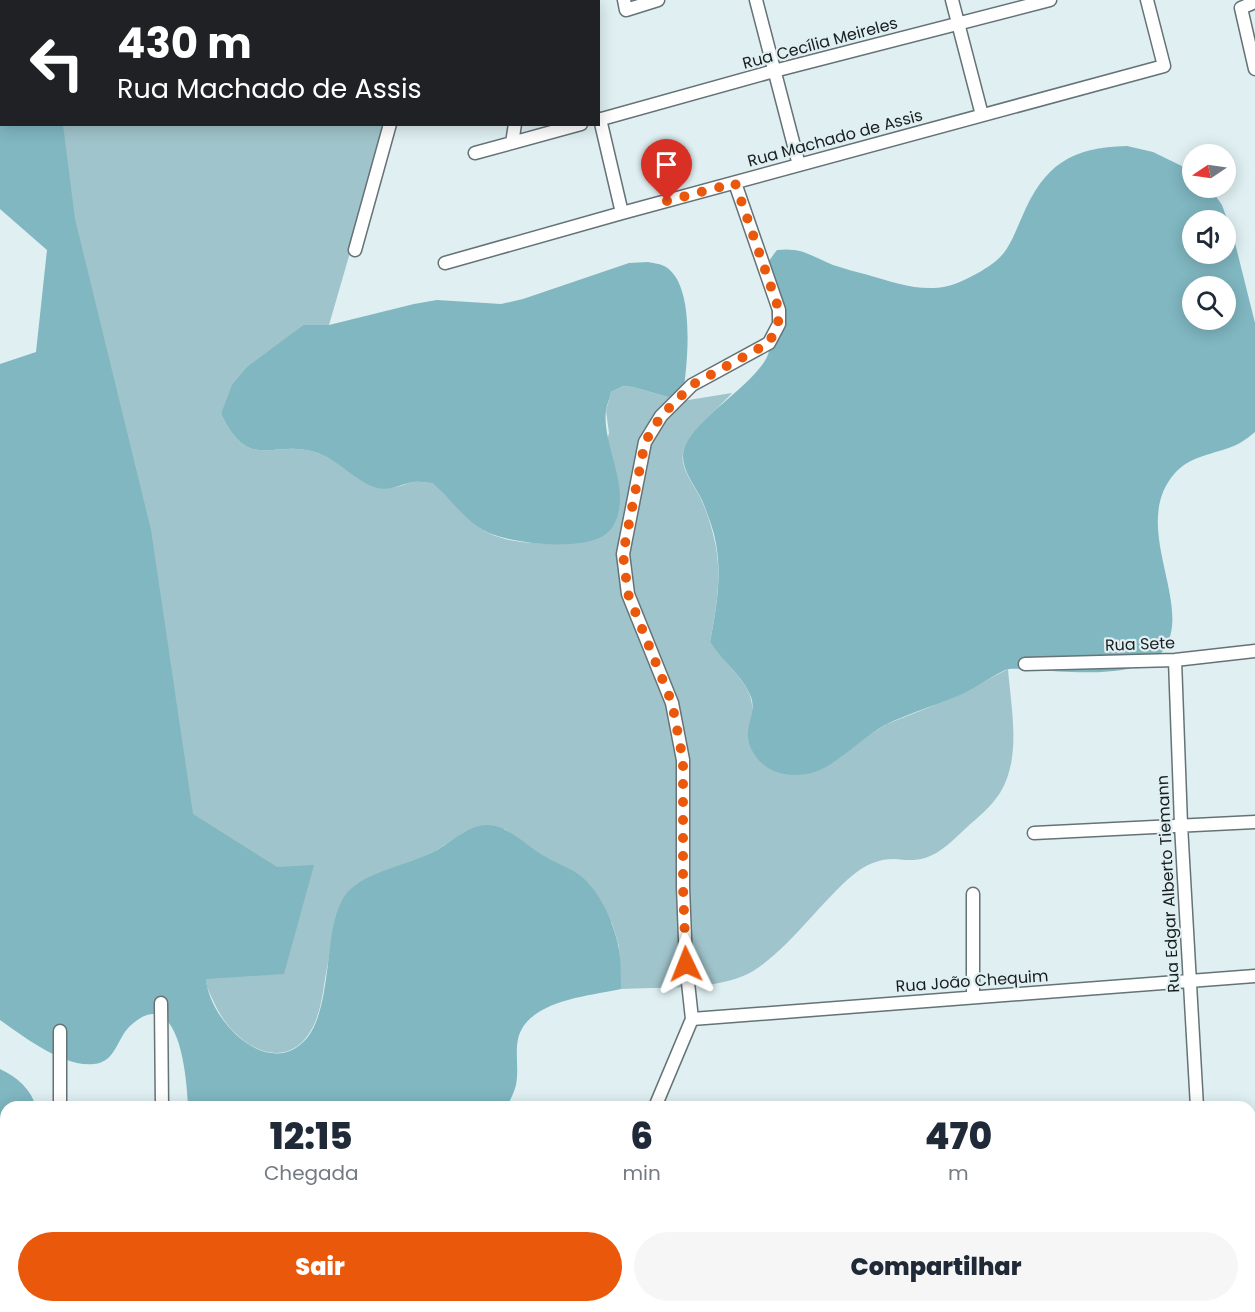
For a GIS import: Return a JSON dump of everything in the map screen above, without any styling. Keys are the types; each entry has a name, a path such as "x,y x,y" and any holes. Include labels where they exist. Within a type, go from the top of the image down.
{"street":[{"path":"624,0 626,10 657,0"},
{"path":"756,0 799,165"},
{"path":"952,0 982,115"},
{"name":"Rua Cecília Meireles","path":"600,120 774,71 1050,0"},
{"name":"Rua Machado de Assis","path":"445,263 1164,66 1147,0"},
{"path":"1255,2 1241,8 1255,69"},
{"path":"600,124 622,213"},
{"path":"355,250 389,126"},
{"path":"512,143 515,126"},
{"path":"475,153 574,126"},
{"path":"658,1101 692,1019 686,964 683,887 683,760 672,703 628,594 623,554 645,442 661,416 692,385 769,343 778,324 779,310 735,183"},
{"name":"Rua Sete","path":"1025,664 1175,660 1255,651"},
{"name":"Rua Edgar Alberto Tiemann","path":"1175,660 1181,825 1197,1101"},
{"path":"1034,833 1255,822"},
{"path":"973,894 973,997"},
{"name":"Rua João Chequim","path":"692,1019 1255,975"},
{"path":"161,1003 162,1101"},
{"path":"60,1031 60,1101"}],"shaded area":[{"path":"0,126 63,126 75,219 151,530 193,814 277,867 314,865 284,974 206,979 218,1012 229,1028 243,1041 259,1050 276,1054 292,1050 307,1038 314,1026 323,996 336,915 342,900 349,891 370,877 435,851 473,828 495,826 518,837 539,853 586,880 604,905 620,955 621,989 561,1002 546,1008 524,1026 518,1039 516,1085 510,1101 187,1101 182,1056 177,1038 170,1024 160,1015 147,1015 130,1026 112,1054 107,1059 94,1064 70,1061 44,1050 0,1020 0,364 36,352 47,250 0,209"},
{"path":"55,126 387,126 329,325 303,325 247,368 221,414 232,433 242,444 253,449 302,449 318,453 357,478 375,486 390,488 414,482 432,483 473,523 503,538 528,543 580,543 609,433 606,411 611,392 623,386 633,387 682,401 732,393 691,438 683,453 683,459 686,471 706,512 718,561 718,588 710,642 747,689 752,705 748,738 867,736 887,724 955,697 1008,669 1013,716 1011,764 1000,793 988,808 951,842 925,858 883,860 858,871 771,957 743,976 730,980 683,987 621,989 619,946 612,923 536,852 505,829 466,831 409,864 336,915 323,995 316,1020 309,1034 300,1044 290,1050 279,1053 268,1052 244,1041 225,1021 207,987"},
{"path":"1127,146 1153,152 1182,166 1182,198 1217,198 1224,210 1182,210 1182,264 1236,264 1236,247 1255,323 1255,432 1232,447 1189,462 1175,473 1163,493 1158,516 1159,539 1172,609 1172,630 1165,648 1155,658 1124,670 1067,672 1008,669 960,695 885,725 822,769 792,775 769,769 756,757 749,742 751,697 743,682 710,642 719,575 717,548 704,504 683,460 688,441 697,428 764,363 772,335 772,312 766,278 768,263 777,250 786,249 806,253 837,266 903,285 939,288 962,281 980,272 1002,256 1031,199 1050,172 1062,162 1090,150"},
{"path":"648,262 666,267 676,277 682,292 688,330 682,401 633,387 623,386 611,392 606,410 606,422 619,485 619,509 612,528 603,536 592,541 543,544 494,535 469,520 432,483 416,482 383,489 362,482 334,461 318,453 302,449 253,449 242,444 232,433 221,414 232,385 247,367 303,325 329,325 437,300 501,304 523,299 629,263"},
{"path":"0,1069 22,1084 34,1101 0,1101"}],"route":[{"path":"667,201 735,183 779,310 778,324 769,343 692,385 661,416 645,442 623,554 628,594 672,703 683,760 683,887 686,964"}]}
